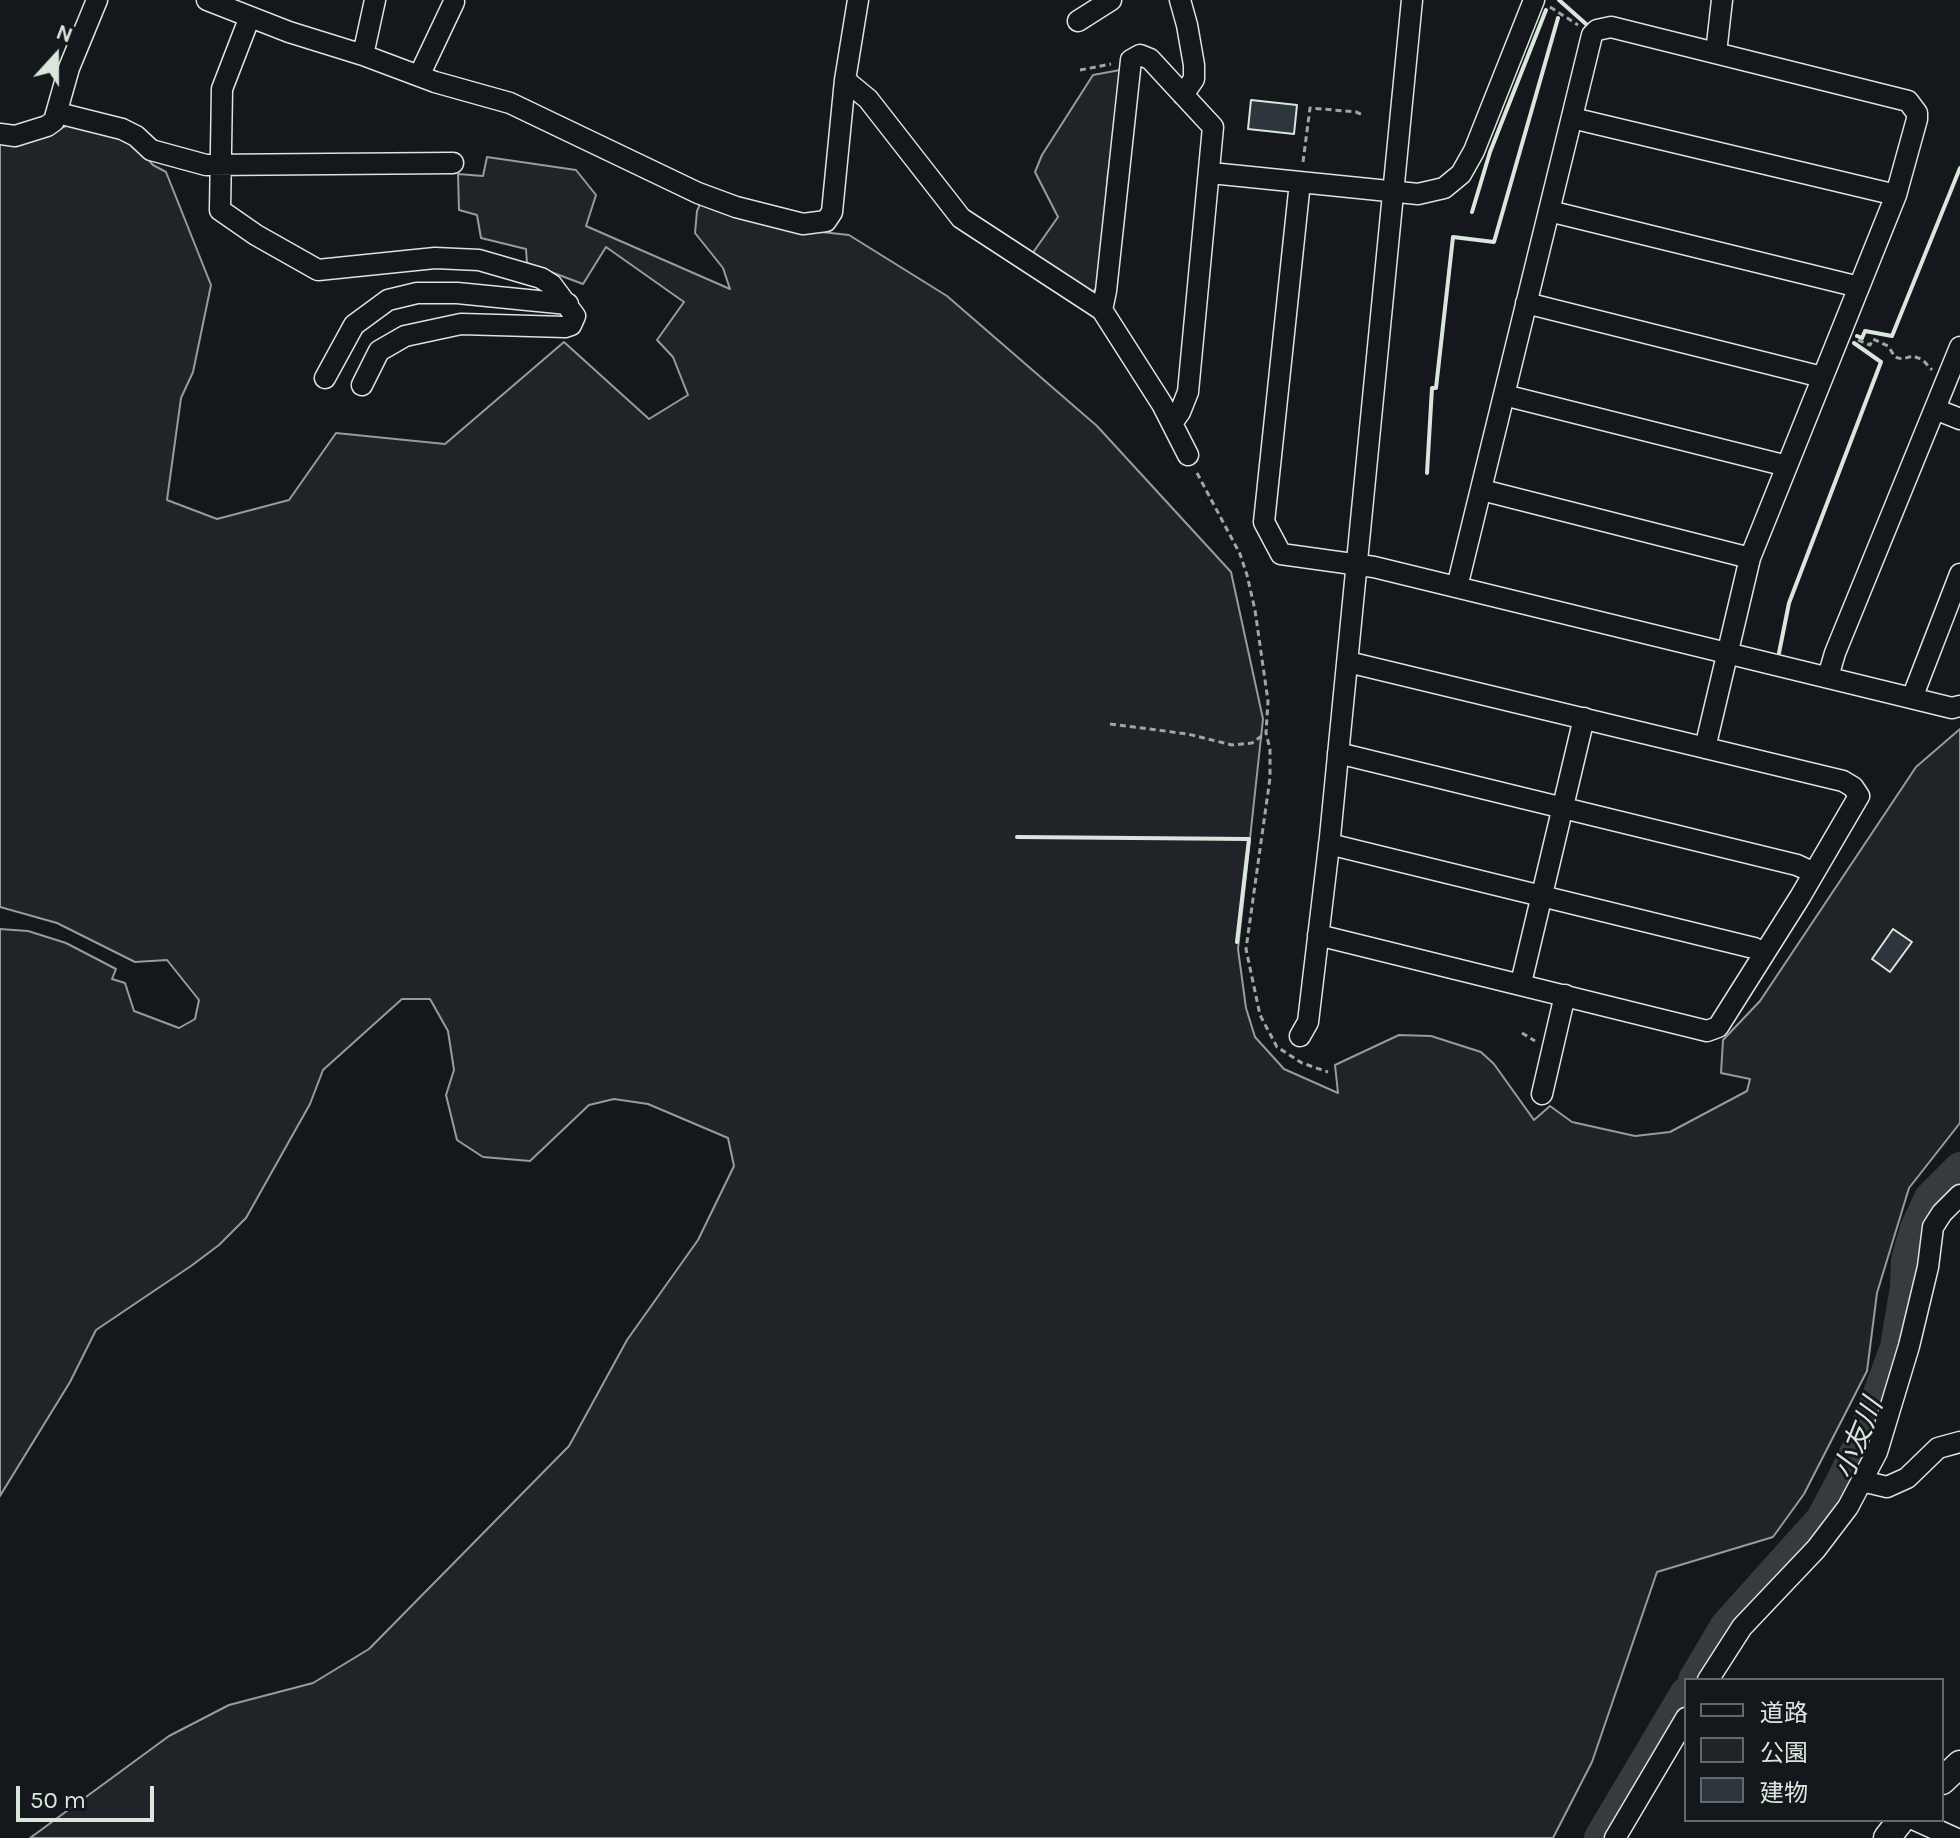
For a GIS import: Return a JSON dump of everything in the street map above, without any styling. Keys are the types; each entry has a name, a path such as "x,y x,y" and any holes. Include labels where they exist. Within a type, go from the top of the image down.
{"main road":[{"path":"1944,1779 1960,1764"},
{"path":"1887,1838 1899,1822"}],"street":[{"path":"0,134 15,136 54,121 69,68 97,0"},
{"path":"207,0 249,19 510,103 659,176 736,207 803,224 826,221 832,212 845,80 858,0"},
{"path":"363,55 375,0"},
{"path":"1078,21 1111,0"},
{"path":"1180,0 1194,65 1194,79 1183,95"},
{"path":"1300,1036 1308,1022 1329,844 1412,0"},
{"path":"1211,173 1301,176 1418,194 1435,192 1452,183 1474,151 1534,0"},
{"path":"1716,53 1722,0"},
{"path":"419,76 454,2"},
{"path":"249,19 222,89 220,210 256,235 318,270 435,258 479,260 541,278 552,285 575,316 571,325 565,327 461,324 405,336 379,351 362,385"},
{"path":"1457,587 1589,42 1597,30 1611,27 1908,101 1917,113 1917,119 1896,195 1750,558 1725,653 1705,748"},
{"path":"1102,310 1131,60 1140,55 1150,59 1213,127 1188,392 1172,423"},
{"path":"845,80 868,99 961,218 1102,310 1172,423 1188,455"},
{"path":"58,113 122,129 136,136 151,150 168,156 221,166 453,163"},
{"path":"1572,118 1896,195"},
{"path":"1301,176 1264,522 1281,554 1357,564 1952,708 1960,706"},
{"path":"1549,211 1859,287"},
{"path":"325,378 354,325 388,300 417,293 457,293 568,304"},
{"path":"1526,303 1822,377"},
{"path":"1828,677 1835,653 1960,347"},
{"path":"1504,395 1787,466"},
{"path":"1935,409 1960,419"},
{"path":"1482,490 1750,558"},
{"path":"1912,698 1960,574"},
{"path":"1318,935 1707,1031 1718,1027 1859,796 1853,787 1843,781 1348,662"},
{"path":"1521,983 1584,718"},
{"path":"1338,753 1797,865 1814,873"},
{"path":"1329,844 1754,948 1764,953"},
{"path":"1542,1094 1565,995"},
{"path":"1709,1678 1742,1627 1816,1549 1848,1507 1862,1481 1877,1452 1909,1346 1928,1267 1933,1227 1960,1195"},
{"path":"1862,1481 1887,1487 1907,1478 1938,1448 1960,1442"},
{"path":"1615,1838 1684,1721"},
{"path":"1919,1822 1955,1838"}],"path":[{"path":"1555,10 1584,29"},
{"path":"1080,70 1131,60"},
{"path":"1301,176 1310,108 1363,115"},
{"path":"1851,337 1870,345 1873,339 1888,346 1895,357 1913,356 1937,372"},
{"path":"1188,455 1240,554 1247,575 1268,701 1266,733 1270,749 1270,778 1246,949 1260,1015 1277,1047 1302,1063 1328,1072"},
{"path":"1110,724 1188,734 1232,745 1252,743 1266,733"}],"green space":[{"path":"1120,70 1099,282 1091,293 1032,254 1058,217 1035,172 1042,155 1093,75"},
{"path":"69,125 121,134 153,165 166,172 211,285 193,372 181,398 167,500 217,519 289,500 336,433 445,444 564,342 649,419 688,395 673,357 657,340 684,302 606,247 583,284 527,263 526,249 481,238 477,215 459,210 458,174 483,176 487,157 576,170 596,195 586,226 730,289 723,268 695,233 697,211 702,200 785,228 849,235 947,296 1097,426 1231,572 1263,719 1238,949 1246,1008 1255,1037 1284,1069 1338,1093 1335,1065 1399,1035 1431,1036 1481,1052 1494,1064 1534,1120 1550,1106 1572,1122 1635,1136 1670,1132 1747,1091 1750,1079 1721,1073 1723,1040 1760,1001 1916,767 1960,729 1960,1123 1909,1188 1877,1293 1867,1371 1804,1494 1773,1537 1657,1572 1592,1762 1553,1838 30,1838 169,1736 229,1705 313,1683 369,1649 569,1446 627,1340 698,1240 734,1166 728,1138 648,1104 614,1099 589,1105 530,1161 483,1157 457,1140 446,1095 454,1070 448,1031 430,999 402,999 323,1070 310,1104 246,1218 219,1245 191,1266 96,1330 70,1382 0,1496 0,929 28,931 66,943 116,969 112,979 125,983 134,1011 179,1028 195,1019 199,1000 167,960 135,962 57,923 0,907 0,142 20,143"}],"building":[{"path":"1251,100 1297,105 1294,134 1248,129"},
{"path":"1893,929 1912,942 1890,972 1872,959"}],"waterway":[{"name":"小友川","path":"1695,1678 1726,1626 1822,1519 1843,1479 1863,1437 1896,1347 1907,1260 1916,1228 1930,1198 1960,1168"},
{"name":"小友川","path":"1600,1838 1684,1696"}],"wall":[{"path":"1559,0 1586,24"},
{"path":"1472,212 1490,152 1546,10"},
{"path":"1427,473 1432,388 1436,388 1453,237 1494,242 1558,18"},
{"path":"1857,336 1862,338 1865,331 1892,336 1960,168"},
{"path":"1779,653 1789,603 1881,362 1854,343"},
{"path":"1017,837 1249,839 1237,942"}]}
